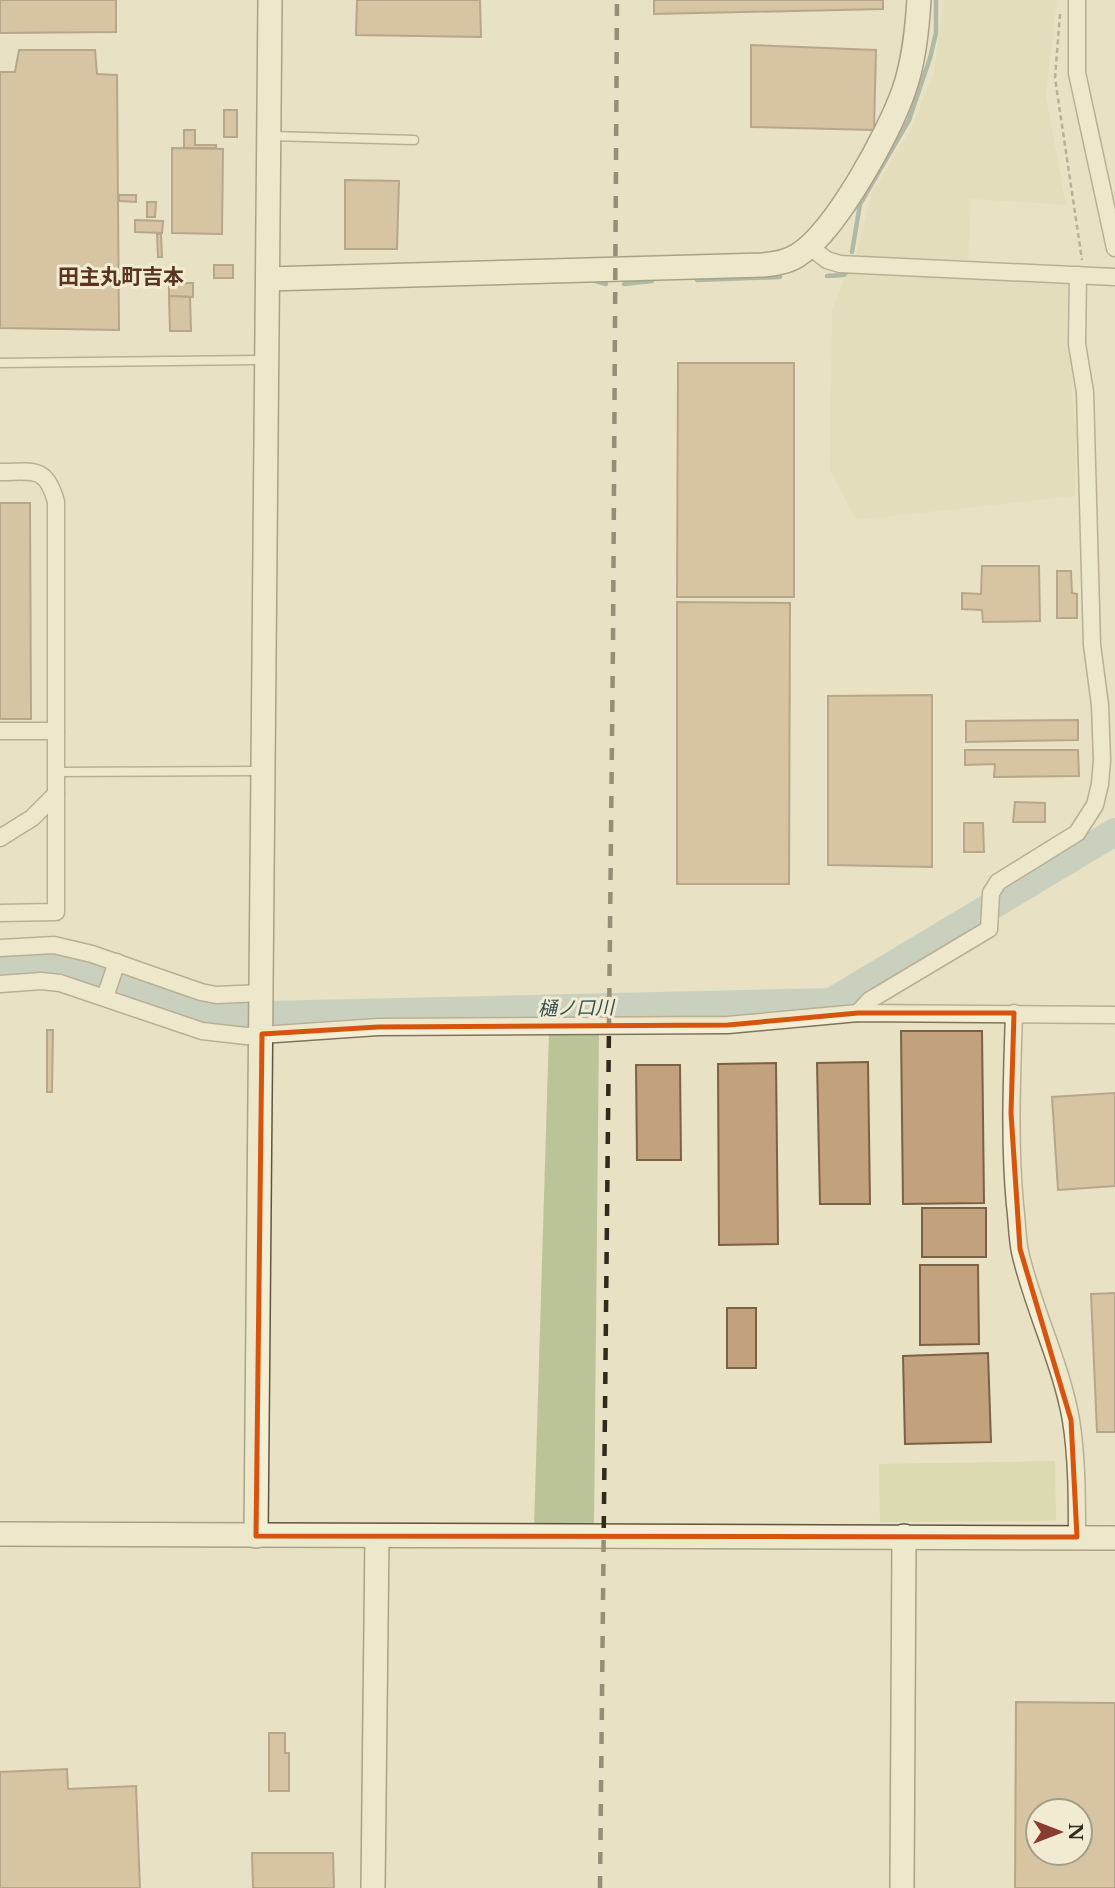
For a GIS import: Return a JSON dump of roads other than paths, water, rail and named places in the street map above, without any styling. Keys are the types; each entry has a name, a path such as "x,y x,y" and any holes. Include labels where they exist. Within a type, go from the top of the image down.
{"street":[{"path":"256,1536 270,0"},
{"path":"268,279 762,265 796,257 810,247 839,210 880,145 893,118 912,61 919,0"},
{"path":"1077,0 1077,73 1115,248"},
{"path":"810,247 827,260 840,264 1115,277"},
{"path":"858,1013 870,1000 989,929 991,893 998,882 1077,833 1095,805 1102,760 1100,705 1092,645 1085,392 1077,344 1081,276"},
{"path":"0,472 37,472 51,482 56,502 56,912 0,913"},
{"path":"0,731 56,731"},
{"path":"0,838 32,818 56,794"},
{"path":"0,948 54,945 201,992 262,997"},
{"path":"106,993 116,964"},
{"path":"0,984 41,981 106,993 202,1031 221,1035 378,1027 728,1025 858,1013 1115,1015"},
{"path":"1014,1013 1011,1113 1014,1191 1020,1249 1031,1294 1071,1420 1077,1483 1077,1537"},
{"path":"0,1534 1115,1538"},
{"path":"373,1888 377,1536"},
{"path":"902,1888 904,1536"}],"lane":[{"path":"268,136 414,140"},
{"path":"0,363 267,360"},
{"path":"56,772 263,771"}],"waterway":[{"path":"852,252 860,204 909,120 930,58 936,33 936,0"},
{"path":"827,276 844,275 848,271"},
{"path":"697,280 780,277"},
{"path":"592,280 606,284"},
{"path":"624,284 652,281"},
{"name":"樋ノ口川","path":"0,966 46,963 76,965 196,1010 227,1016 831,1002 1115,832"}],"railway":[{"path":"600,1888 617,0"}],"district":[{"name":"田主丸町吉本","path":"121,277"}]}
